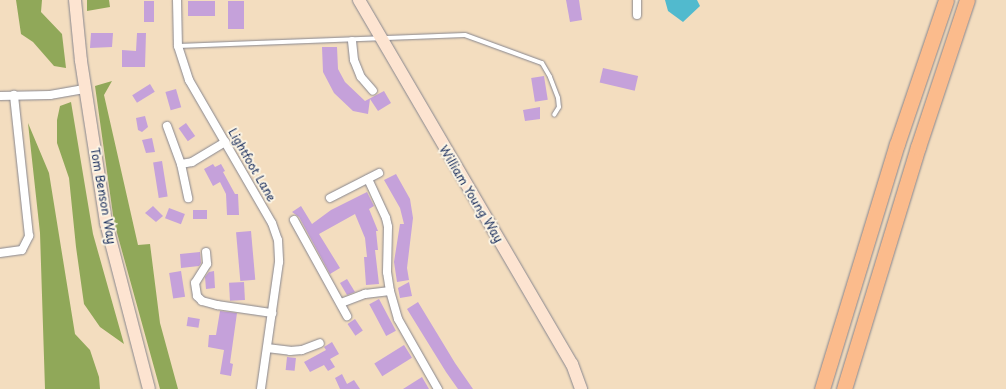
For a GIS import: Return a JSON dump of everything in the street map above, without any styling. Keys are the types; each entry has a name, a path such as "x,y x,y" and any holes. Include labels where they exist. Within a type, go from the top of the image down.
{"highway":[{"path":"822,389 895,152 946,0"},
{"path":"844,389 915,154 967,0"}],"main road":[{"name":"Tom Benson Way","path":"75,0 85,89 106,223 149,389"},
{"name":"William Young Way","path":"359,0 572,364 581,389"}],"street":[{"name":"Lightfoot Lane","path":"177,0 178,46 189,80 275,230 279,262 261,389"},
{"path":"637,0 637,15"},
{"path":"352,41 354,60 361,77 374,91"},
{"path":"0,96 50,95 85,89"},
{"path":"0,253 22,250 29,236 14,96"},
{"path":"167,126 181,164 188,198"},
{"path":"181,164 192,162 225,142"},
{"path":"330,198 379,173"},
{"path":"368,179 386,218 388,227 386,261 390,292 398,318 438,389"},
{"path":"294,220 347,316"},
{"path":"206,252 208,264 195,283 197,296 202,301 217,305 272,313"},
{"path":"341,303 365,294 390,292"},
{"path":"267,348 290,351 302,350 320,343"}],"lane":[{"path":"178,46 352,41 465,35 542,62 550,76 558,98 559,108 554,115"}],"green space":[{"path":"16,0 42,0 41,12 62,34 66,68 54,66 33,42 21,34"},
{"path":"87,0 109,0 110,7 87,11"},
{"path":"112,81 104,95 138,245 150,244 160,323 178,389 160,389 114,222 95,86"},
{"path":"71,102 93,234 124,344 100,327 84,304 76,247 69,178 57,143 57,120 60,106"},
{"path":"28,123 49,173 75,334 90,350 99,377 100,389 45,389 40,233"}],"water":[{"path":"665,0 697,0 700,6 683,22 668,11"}],"building":[{"path":"566,0 579,0 582,20 570,22"},
{"path":"144,1 154,1 154,22 144,22"},
{"path":"188,1 215,1 215,16 188,16"},
{"path":"228,1 244,1 244,29 228,29"},
{"path":"91,33 113,33 112,47 90,48"},
{"path":"137,33 146,33 145,67 122,67 122,50 136,51"},
{"path":"322,47 337,47 338,69 345,82 365,101 384,91 391,103 378,111 370,99 368,114 353,111 334,93 323,72"},
{"path":"603,68 638,76 635,91 600,83"},
{"path":"544,76 548,100 535,102 531,78"},
{"path":"150,84 155,92 137,103 132,95"},
{"path":"176,89 181,107 171,110 165,92"},
{"path":"540,107 540,119 525,121 523,110"},
{"path":"145,116 148,127 142,132 138,130 136,118"},
{"path":"186,123 195,136 188,141 179,128"},
{"path":"152,138 155,152 146,153 142,140"},
{"path":"162,161 168,197 159,198 153,162"},
{"path":"213,164 215,167 221,164 225,171 223,172 235,194 238,194 239,215 227,215 226,194 220,182 213,186 204,169"},
{"path":"396,174 410,199 413,218 407,268 409,280 397,282 394,262 400,224 404,224 400,208 384,180"},
{"path":"367,192 374,206 369,209 378,231 376,231 378,250 375,250 379,284 366,285 364,257 367,257 365,238 355,214 319,234 340,268 330,274 299,217 292,212 301,206 312,224 331,210"},
{"path":"153,206 163,216 156,222 145,213"},
{"path":"169,208 185,214 181,224 165,218"},
{"path":"193,210 207,210 207,219 193,219"},
{"path":"251,231 255,280 240,281 236,232"},
{"path":"200,252 201,263 199,266 181,268 180,254"},
{"path":"181,271 185,297 173,299 169,273"},
{"path":"214,271 215,288 206,289 205,277 209,272"},
{"path":"347,279 355,292 347,295 340,283"},
{"path":"244,282 245,300 230,301 229,283"},
{"path":"409,282 412,296 400,298 398,288"},
{"path":"379,299 396,331 386,336 369,304"},
{"path":"418,302 455,363 473,389 458,389 446,372 407,309"},
{"path":"220,311 237,313 230,363 233,364 231,376 220,374 224,350 208,347 209,335 216,335"},
{"path":"188,317 200,319 198,328 187,326"},
{"path":"355,319 363,331 355,336 348,324"},
{"path":"332,342 339,354 330,359 335,367 328,371 324,365 310,372 304,362 326,350 324,347"},
{"path":"404,345 412,358 382,376 374,364"},
{"path":"287,357 296,358 295,371 286,370"},
{"path":"342,374 347,384 354,380 360,389 340,389 335,378"},
{"path":"422,377 429,389 403,389"}]}
